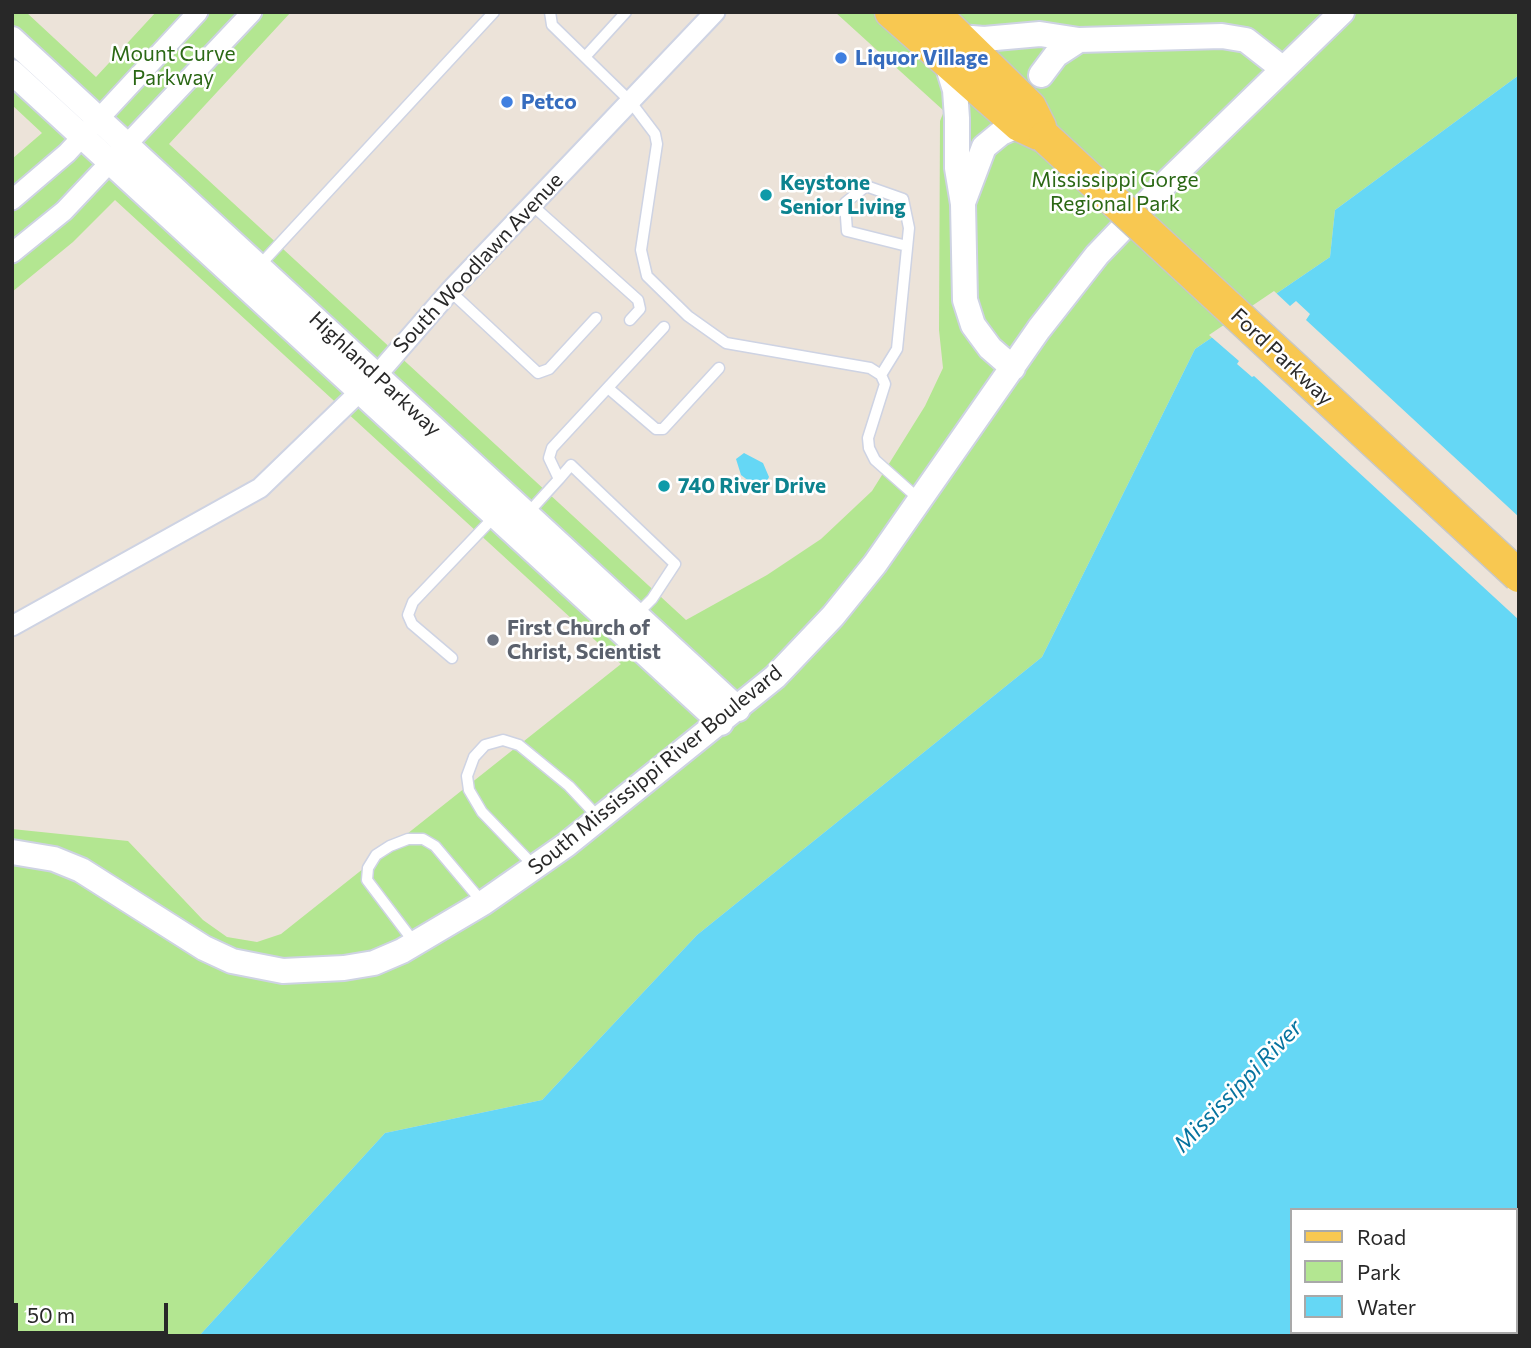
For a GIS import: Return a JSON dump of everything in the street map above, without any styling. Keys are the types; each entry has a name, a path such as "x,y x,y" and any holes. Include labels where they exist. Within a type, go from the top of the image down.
{"main road":[{"name":"Ford Parkway","path":"891,12 954,50 1519,576"},
{"name":"Ford Parkway","path":"933,12 954,50"}],"street":[{"path":"12,200 90,128 198,12"},
{"path":"12,253 64,211 251,12"},
{"name":"South Woodlawn Avenue","path":"12,626 260,488 359,394 450,291 715,12"},
{"name":"South Mississippi River Boulevard","path":"12,852 54,859 81,870 204,948 232,961 262,968 344,968 374,963 415,944 483,903 536,868 729,716 775,677 834,616 1097,255 1342,12"},
{"path":"1013,368 984,340 973,325 965,300 963,204 957,168 954,50 984,39 1040,34 1079,40 1223,36 1246,40 1283,69"},
{"name":"Highland Parkway","path":"12,39 90,128 359,394 511,520 631,625 729,716"},
{"path":"963,204 970,177 984,147 1001,134 1031,123 1041,75 1056,55 1079,40"},
{"name":"Highland Parkway","path":"12,72 90,128"},
{"name":"Highland Parkway","path":"119,155 259,267 377,375 511,520"}],"lane":[{"path":"259,267 494,12"},
{"path":"550,12 552,25 630,101 656,134 641,250 647,276 660,291 726,343 870,368 881,375 885,384 868,438 869,448 875,460 920,501"},
{"path":"585,57 626,12"},
{"path":"881,375 897,349 909,228 903,199 866,186 845,203 847,231 907,246"},
{"path":"532,205 638,300 640,309 630,320"},
{"path":"450,291 538,373 549,369 596,318"},
{"path":"559,479 549,457 552,448 664,327"},
{"path":"608,388 656,429 663,429 719,368"},
{"path":"452,658 412,624 408,615 413,602 571,466 675,564 631,625"},
{"path":"536,868 482,812 469,790 467,776 474,757 485,745 503,740 519,745 569,786 600,818"},
{"path":"415,944 367,880 368,868 376,855 390,846 408,839 423,839 435,846 483,903"}],"green space":[{"name":"Mississippi Gorge Regional Park","path":"12,12 26,12 96,77 156,12 291,12 169,144 686,620 767,575 821,539 872,491 925,406 943,368 939,330 940,121 944,111 835,12 1519,12 1519,75 1335,210 1330,257 1195,349 1042,657 697,935 542,1100 385,1133 199,1336 12,1336 12,829 128,841 203,920 227,937 257,942 281,934 621,664 115,200 73,242 12,292 12,159 42,133 12,105"}],"water":[{"name":"Mississippi River","path":"1519,75 1519,1336 199,1336 385,1133 542,1100 697,935 1042,657 1195,349 1330,257 1335,210"},
{"path":"744,453 763,463 769,477 765,485 754,485 741,475 736,459"}],"pier":[{"path":"1274,291 1290,306 1296,301 1310,314 1306,320 1519,517 1519,620 1254,376 1237,364 1239,361 1209,335"}],"place":[{"name":"Liquor Village","path":"841,58"},
{"name":"Petco","path":"507,102"},
{"name":"Keystone Senior Living","path":"766,195"},
{"name":"740 River Drive","path":"664,486"},
{"name":"First Church of Christ, Scientist","path":"493,640"}],"park label":[{"name":"Mount Curve Parkway","path":"173,66"}]}
